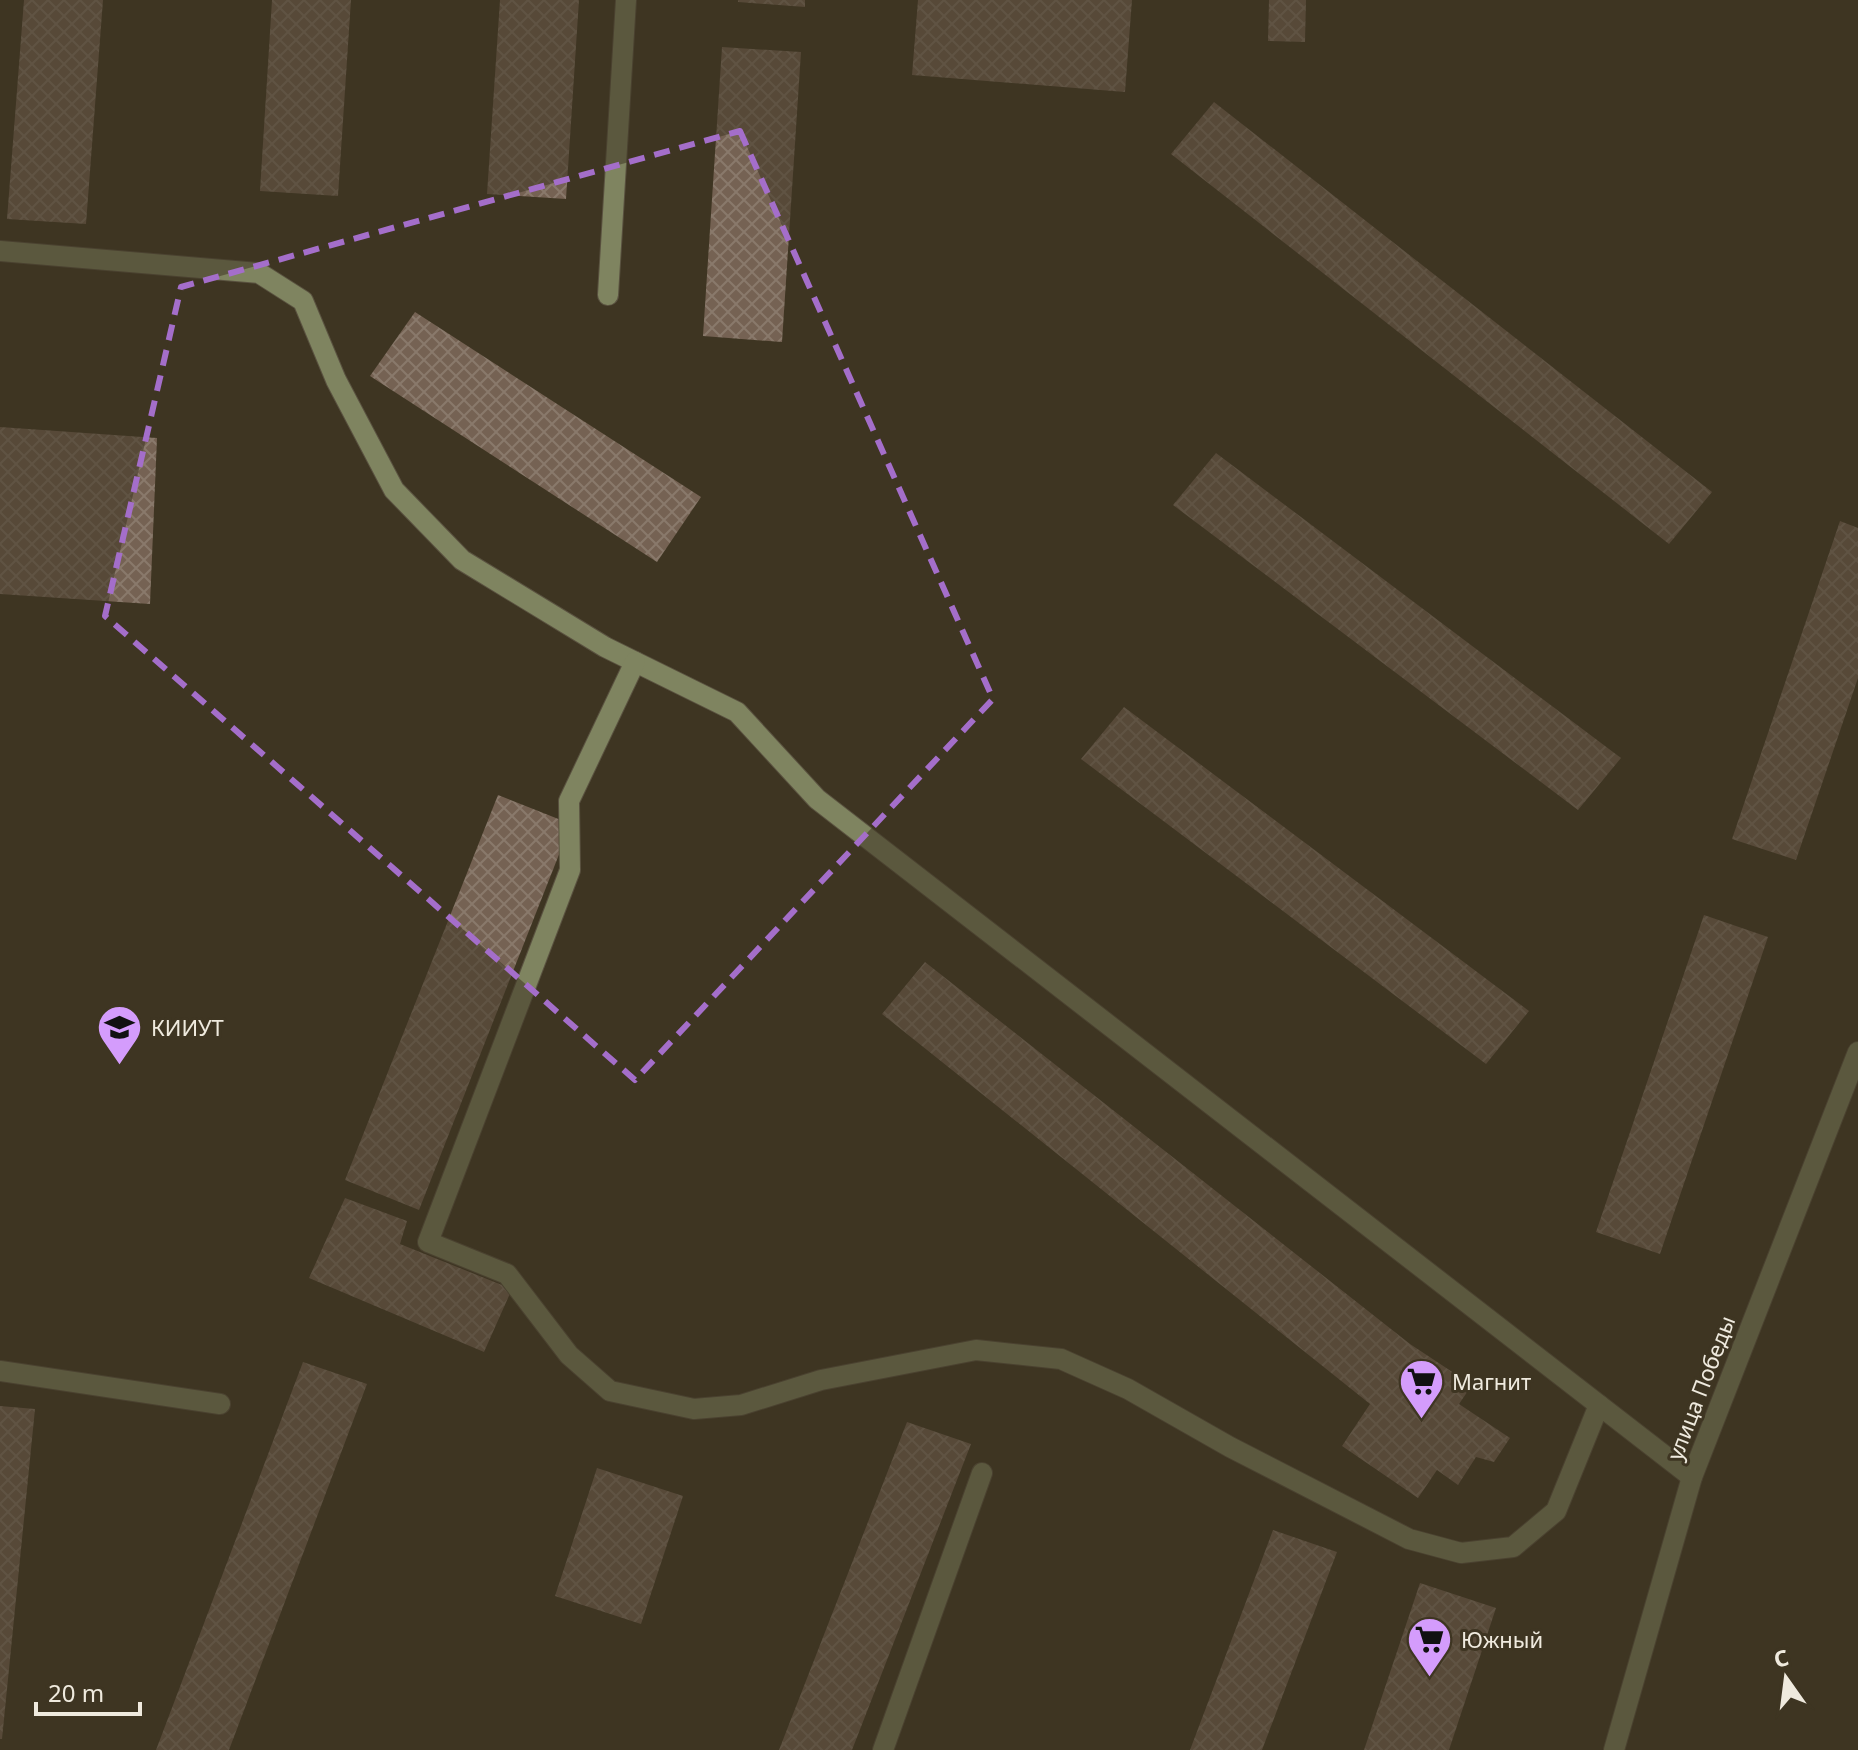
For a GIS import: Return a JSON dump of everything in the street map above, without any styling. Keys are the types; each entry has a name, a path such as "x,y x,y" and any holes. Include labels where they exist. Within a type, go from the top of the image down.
{"street":[{"path":"608,295 626,0"},
{"path":"0,251 259,273 303,301 336,380 394,490 462,560 605,647 737,712 817,799 1692,1477"},
{"path":"635,662 569,801 570,870 428,1242 507,1274 569,1355 610,1391 694,1409 741,1405 821,1380 976,1350 1061,1359 1128,1389 1230,1447 1409,1539 1461,1553 1513,1547 1556,1511 1599,1405"},
{"name":"улица Победы","path":"1614,1750 1692,1477 1858,1052"},
{"path":"0,1371 220,1404"},
{"path":"883,1750 982,1473"}],"highlighted area":[{"path":"740,131 993,699 635,1080 105,616 181,287"}],"building":[{"path":"24,0 103,0 86,224 7,219"},
{"path":"272,0 351,0 338,196 260,191"},
{"path":"500,0 579,0 566,199 487,194"},
{"path":"805,0 805,7 738,2"},
{"path":"918,0 1132,0 1125,92 912,75"},
{"path":"1269,0 1306,0 1305,42 1268,41"},
{"path":"722,47 801,52 782,342 703,336"},
{"path":"1214,102 1712,492 1669,544 1171,154"},
{"path":"415,312 701,497 657,562 370,376"},
{"path":"0,427 157,438 150,604 0,594"},
{"path":"1216,453 1621,758 1578,810 1173,505"},
{"path":"1840,521 1858,528 1858,678 1796,860 1732,839"},
{"path":"1124,707 1529,1011 1486,1064 1081,759"},
{"path":"498,795 571,824 419,1210 345,1180"},
{"path":"1704,915 1768,937 1660,1254 1596,1232"},
{"path":"925,962 1410,1344 1472,1385 1459,1404 1510,1438 1494,1462 1476,1457 1458,1485 1437,1470 1418,1498 1342,1446 1370,1404 882,1014"},
{"path":"345,1198 407,1221 400,1244 512,1289 484,1352 309,1278"},
{"path":"303,1362 367,1384 229,1750 156,1750"},
{"path":"0,1406 35,1409 2,1739 0,1739"},
{"path":"907,1422 971,1444 852,1750 779,1750"},
{"path":"597,1468 683,1496 641,1624 555,1596"},
{"path":"1273,1530 1337,1552 1262,1750 1190,1750"},
{"name":"Южный","path":"1420,1583 1496,1608 1449,1750 1364,1750"}],"place":[{"name":"КИИУТ","path":"120,1067"},
{"name":"Магнит","path":"1421,1421"},
{"name":"Южный","path":"1430,1679"}]}
